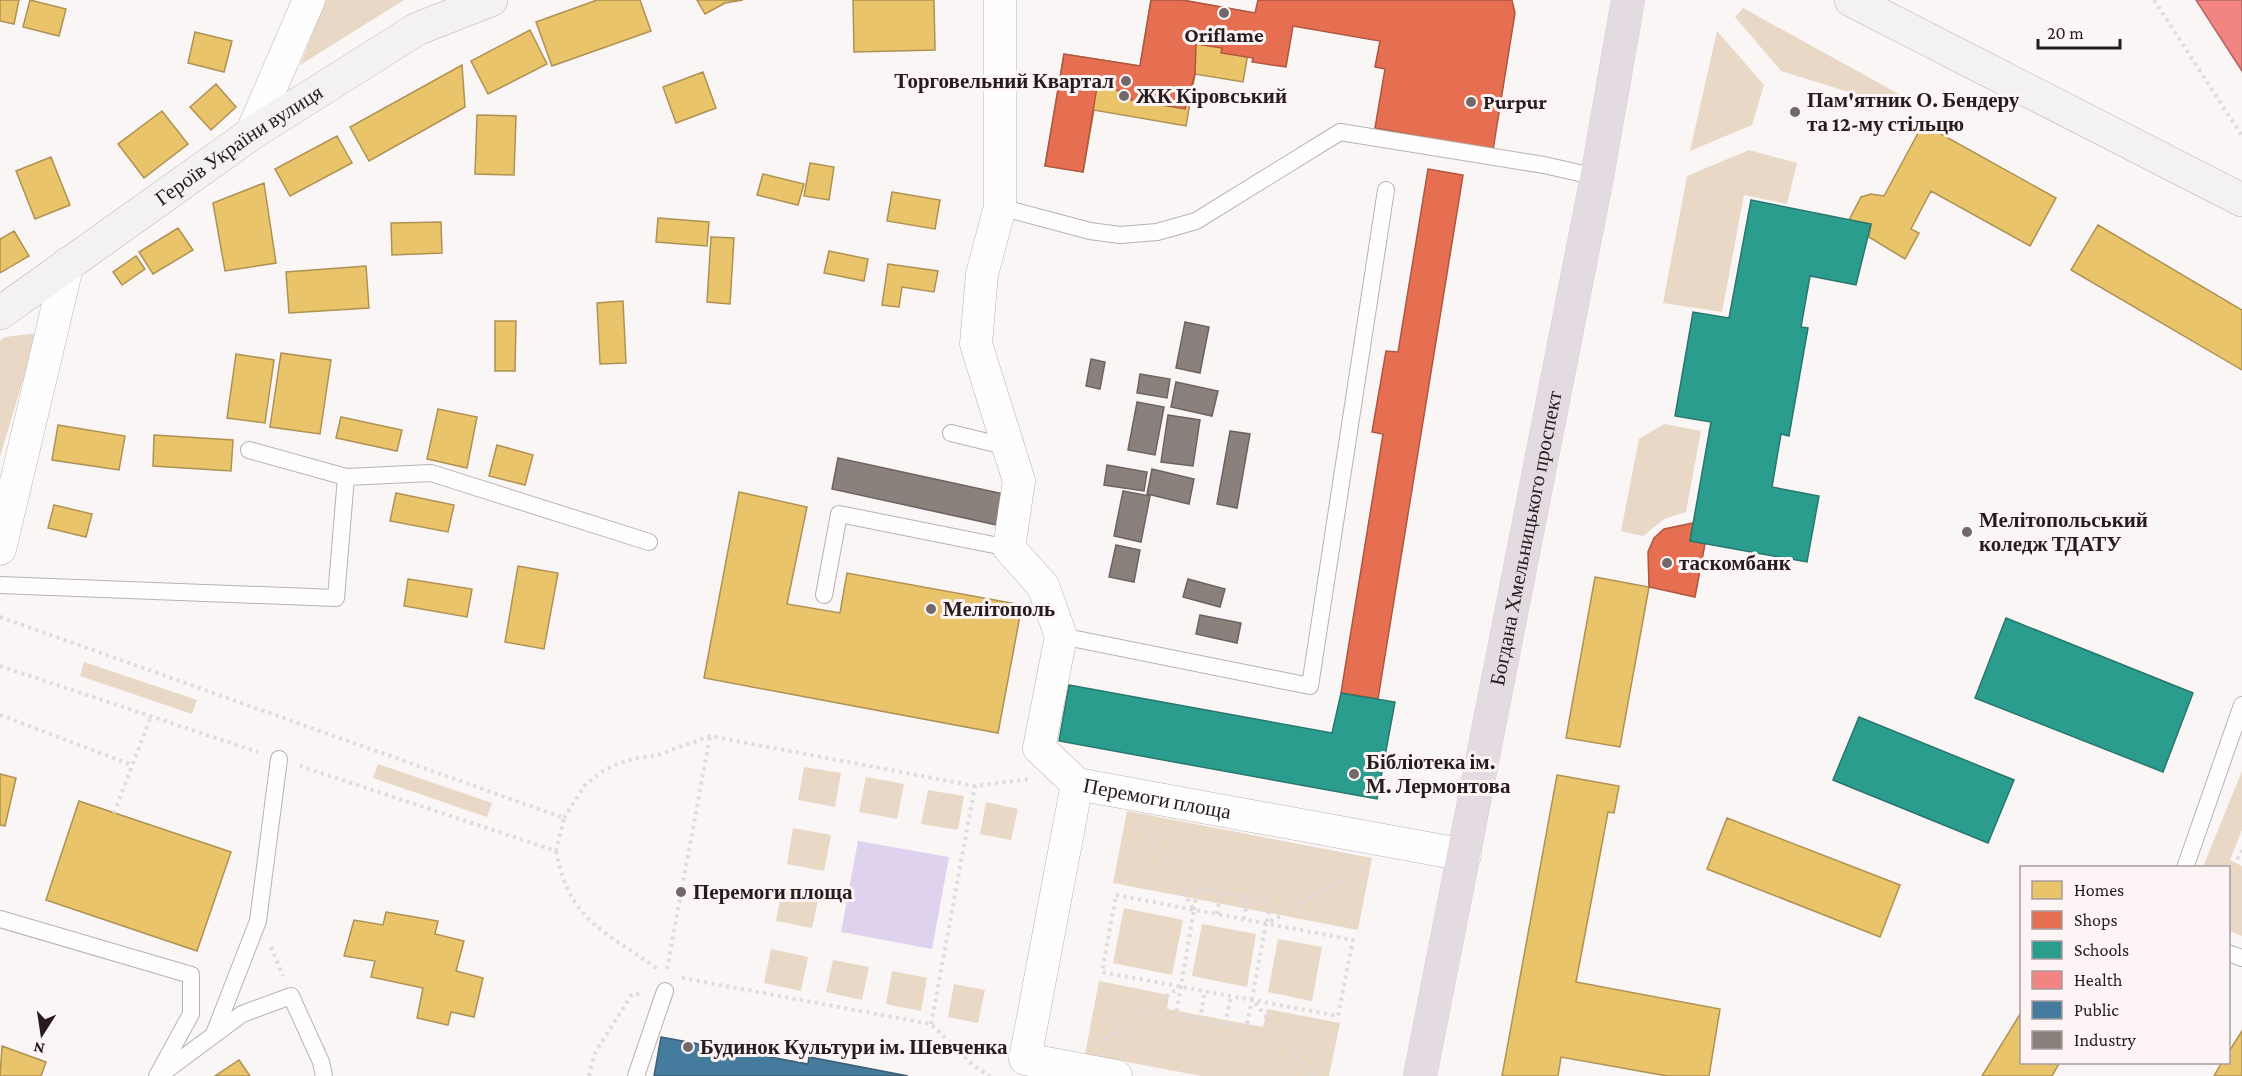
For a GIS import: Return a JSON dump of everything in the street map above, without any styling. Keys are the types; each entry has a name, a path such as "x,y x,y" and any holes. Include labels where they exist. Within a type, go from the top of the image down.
{"highway":[{"name":"Богдана Хмельницького проспект","path":"1420,1076 1597,177 1628,0"}],"main road":[{"name":"Героїв України вулиця","path":"0,313 250,134 417,29 492,0"},
{"path":"1851,0 2242,200"},
{"path":"2052,101 2242,214"}],"street":[{"path":"250,134 309,0"},
{"path":"1000,0 1000,207 982,274 976,344 1019,481 1009,548 1043,586 1061,636 1040,748 1077,783"},
{"path":"0,549 68,263"},
{"name":"Перемоги площа","path":"1116,1076 1025,1059 1077,783 1465,855"}],"lane":[{"path":"1000,207 1090,231 1120,235 1157,232 1196,220 1340,132 1532,163 1597,177"},
{"path":"1061,636 1310,686 1386,190"},
{"path":"951,433 1008,447"},
{"path":"249,450 346,477 431,473 649,543"},
{"path":"0,585 336,598 346,477"},
{"path":"824,596 839,514 1009,548"},
{"path":"2185,866 2242,705"},
{"path":"214,1034 258,921 279,759"},
{"path":"0,919 191,975 191,1014 158,1076"},
{"path":"636,1076 666,983"},
{"path":"158,1076 242,1014 291,996 321,1062 324,1076"}],"path":[{"path":"2154,0 2242,136"},
{"path":"0,617 564,818"},
{"path":"0,666 215,737"},
{"path":"0,715 132,765"},
{"path":"114,813 151,716"},
{"path":"666,983 710,736"},
{"path":"666,983 618,940 601,931 583,915 560,876 556,851 564,818 574,799 600,773 625,761 655,756 710,736 975,786 1026,780"},
{"path":"303,767 556,851"},
{"path":"931,1024 975,786"},
{"path":"1122,792 1194,910"},
{"path":"1266,924 1402,845"},
{"path":"2242,850 2238,858 2242,860"},
{"path":"1198,888 1221,892 1270,902 1246,1028 1176,1015 1198,888"},
{"path":"1217,914 1221,892"},
{"path":"1116,895 1217,914 1353,940 1338,1016 1102,972 1116,895"},
{"path":"1244,919 1248,897"},
{"path":"258,921 291,996"},
{"path":"590,1076 595,1053 632,994 666,983 931,1024 974,1066 990,1076"},
{"path":"1066,1067 1181,986"},
{"path":"1200,1020 1205,991"},
{"path":"1225,1024 1231,996"},
{"path":"1252,999 1313,1076"}],"shaded area":[{"path":"326,0 404,0 300,65"},
{"path":"1743,8 1906,98 1900,108 1781,71 1735,17"},
{"path":"1717,31 1764,85 1752,125 1690,151"},
{"path":"1749,150 1797,163 1787,204 1744,195 1722,312 1663,303 1687,176"},
{"path":"37,333 0,457 0,341 5,337"},
{"path":"1664,424 1701,431 1686,512 1664,519 1643,536 1621,531 1639,439"},
{"path":"84,662 197,700 192,714 80,676"},
{"path":"378,764 492,803 487,817 373,778"},
{"path":"804,767 841,773 835,807 798,800"},
{"path":"2242,771 2242,830 2230,860 2242,866 2242,936 2230,931 2230,866 2203,866"},
{"path":"866,777 904,784 897,819 859,812"},
{"path":"928,790 964,796 958,830 921,824"},
{"path":"986,802 1018,809 1011,840 980,834"},
{"path":"1127,811 1372,858 1358,930 1113,883"},
{"path":"793,828 831,835 824,871 787,864"},
{"path":"858,841 949,857 932,949 841,932"},
{"path":"782,888 819,895 812,928 776,921"},
{"path":"1124,908 1183,920 1172,975 1113,963"},
{"path":"1202,924 1256,934 1247,987 1192,976"},
{"path":"1278,939 1322,947 1312,1001 1268,992"},
{"path":"771,949 808,957 801,991 764,983"},
{"path":"833,960 869,967 862,1000 826,992"},
{"path":"892,971 927,978 921,1011 886,1004"},
{"path":"1099,981 1169,995 1167,1009 1263,1027 1267,1009 1340,1023 1329,1076 1201,1076 1085,1054"},
{"path":"954,984 985,990 978,1023 948,1017"}],"building: Homes":[{"path":"0,0 19,0 14,24 0,21"},
{"path":"30,0 66,9 59,36 23,27"},
{"path":"597,0 640,0 651,31 552,66 536,22"},
{"path":"697,0 743,0 725,3 705,14"},
{"path":"853,0 934,0 935,50 854,52"},
{"name":"ЖК Кіровський","path":"1151,0 1182,0 1255,13 1243,82 1195,74 1186,126 1094,110 1083,172 1045,166 1064,54 1140,66"},
{"path":"530,30 547,64 488,94 471,61"},
{"path":"195,32 232,41 224,72 188,63"},
{"path":"462,65 465,107 369,161 350,127"},
{"path":"703,72 716,108 676,123 663,87"},
{"path":"216,84 236,107 211,130 190,107"},
{"path":"162,111 188,144 144,178 118,144"},
{"path":"477,115 516,116 514,175 475,174"},
{"path":"1923,124 2056,198 2030,246 1931,191 1911,229 1919,233 1905,259 1869,237 1871,224 1849,220 1861,197 1871,194 1884,196"},
{"path":"337,136 352,163 290,196 275,169"},
{"path":"51,157 70,205 35,219 16,171"},
{"path":"810,163 834,167 829,200 804,196"},
{"path":"763,174 804,184 798,205 757,195"},
{"path":"264,183 276,263 225,271 213,203"},
{"path":"892,192 940,200 935,229 887,221"},
{"path":"658,218 709,222 707,246 656,242"},
{"path":"441,222 442,253 392,255 391,223"},
{"path":"2098,225 2242,310 2242,370 2071,270"},
{"path":"178,228 193,250 153,274 139,252"},
{"path":"14,231 29,256 0,273 0,239"},
{"path":"711,237 734,238 730,304 707,302"},
{"path":"829,251 868,259 864,281 824,273"},
{"path":"136,256 145,269 122,285 113,272"},
{"path":"888,264 938,271 934,292 902,287 899,307 882,305"},
{"path":"366,266 369,308 289,313 286,272"},
{"path":"623,301 626,363 600,364 597,303"},
{"path":"495,321 516,321 515,371 495,371"},
{"path":"281,353 331,360 320,434 270,427"},
{"path":"236,354 274,360 265,423 227,418"},
{"path":"438,409 477,417 467,468 427,459"},
{"path":"341,417 402,430 397,451 336,438"},
{"path":"58,425 125,436 119,470 52,460"},
{"path":"154,435 233,440 231,471 153,466"},
{"path":"497,445 533,455 525,485 489,476"},
{"name":"Мелітополь","path":"739,492 807,507 787,604 840,613 847,573 1022,605 998,733 704,678"},
{"path":"396,493 454,505 448,532 390,521"},
{"path":"54,505 92,514 86,537 48,528"},
{"path":"518,566 558,573 544,649 505,642"},
{"path":"1595,577 1649,587 1620,747 1566,738"},
{"path":"408,579 472,589 467,617 404,606"},
{"path":"0,774 16,778 5,826 0,825"},
{"path":"1557,775 1619,786 1614,813 1608,812 1576,982 1720,1009 1709,1076 1667,1076 1561,1057 1558,1076 1502,1076"},
{"path":"79,801 231,852 197,951 46,900"},
{"path":"1727,818 1900,885 1880,937 1707,869"},
{"path":"386,912 438,921 435,934 464,941 456,971 483,978 474,1017 451,1012 448,1025 417,1018 423,988 371,977 375,961 344,956 354,920 383,925"},
{"path":"2020,1014 2020,1064 2059,1064 2052,1076 1982,1076"},
{"path":"2242,1031 2242,1076 2214,1076 2221,1064 2230,1064 2230,1050"},
{"path":"2,1046 46,1062 41,1076 0,1076"},
{"path":"239,1060 250,1076 215,1076"}],"building: Shops":[{"name":"Торговельний Квартал","path":"1151,0 1182,0 1255,13 1258,0 1512,0 1515,13 1493,150 1375,128 1385,69 1375,67 1380,41 1293,26 1286,67 1252,62 1253,58 1221,53 1222,48 1196,44 1195,74 1185,109 1120,98 1121,91 1097,87 1083,172 1045,166 1064,54 1140,66"},
{"path":"1428,169 1463,175 1378,699 1341,693 1383,434 1372,432 1386,351 1398,352"},
{"path":"1693,523 1690,541 1705,544 1695,597 1649,587 1648,552 1654,538 1664,529"}],"building: Schools":[{"path":"1751,200 1871,224 1856,285 1810,276 1801,327 1808,328 1789,436 1781,434 1772,487 1819,496 1807,562 1690,541 1711,422 1675,416 1693,312 1729,318"},
{"path":"2006,618 2193,693 2163,772 1975,698"},
{"path":"1069,685 1332,733 1341,693 1395,702 1377,799 1059,741"},
{"path":"1859,717 2014,780 1988,843 1833,780"}],"building: Health":[{"path":"2196,0 2242,0 2242,71"}],"building: Public":[{"name":"Будинок Культури ім. Шевченка","path":"661,1037 808,1064 809,1057 908,1076 654,1076"}],"building: Industry":[{"path":"1185,322 1209,327 1200,373 1176,368"},
{"path":"1091,359 1105,362 1100,389 1086,386"},
{"path":"1140,374 1170,379 1167,398 1137,393"},
{"path":"1176,382 1218,391 1212,416 1171,407"},
{"path":"1137,402 1164,407 1155,455 1128,450"},
{"path":"1168,415 1200,420 1193,466 1161,462"},
{"path":"1230,431 1250,434 1237,508 1217,504"},
{"path":"838,458 1004,494 997,525 832,489"},
{"path":"1107,465 1147,472 1144,491 1104,485"},
{"path":"1152,469 1194,479 1189,504 1147,494"},
{"path":"1123,491 1150,496 1141,542 1114,536"},
{"path":"1116,545 1140,550 1134,582 1109,577"},
{"path":"1188,579 1225,589 1220,607 1183,597"},
{"path":"1200,615 1241,623 1237,643 1196,634"}],"place":[{"name":"Oriflame","path":"1224,13"},
{"name":"Торговельний Квартал","path":"1126,81"},
{"name":"ЖК Кіровський","path":"1124,96"},
{"name":"Purpur","path":"1471,102"},
{"name":"Пам'ятник О. Бендеру та 12-му стільцю","path":"1795,112"},
{"name":"Мелітопольський коледж ТДАТУ","path":"1967,532"},
{"name":"таскомбанк","path":"1667,563"},
{"name":"Мелітополь","path":"931,609"},
{"name":"Бібліотека ім. М. Лермонтова","path":"1354,774"},
{"name":"Перемоги площа","path":"681,892"},
{"name":"Будинок Культури ім. Шевченка","path":"688,1047"}]}
